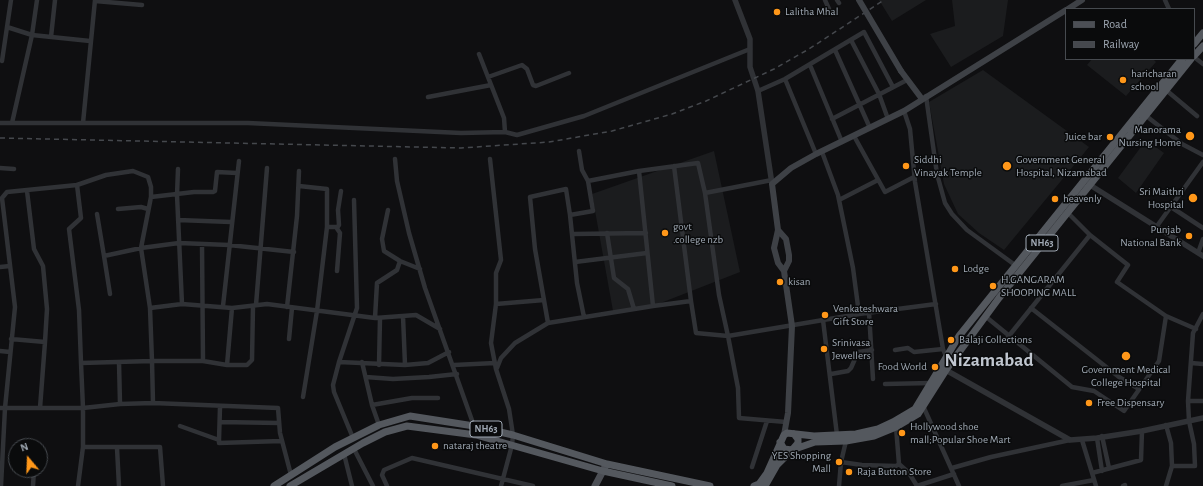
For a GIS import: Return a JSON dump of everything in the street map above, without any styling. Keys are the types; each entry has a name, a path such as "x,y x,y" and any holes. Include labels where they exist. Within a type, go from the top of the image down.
{"highway":[{"path":"1195,43 1203,33"},
{"path":"1195,56 1203,46"},
{"name":"NH63","path":"760,485 792,450 815,442 846,441 874,436 914,418 924,408 945,367 945,352 1181,60"},
{"name":"NH63","path":"760,485 784,434 856,434 878,429 909,414 921,402 932,383 1067,212 1191,60"},
{"name":"NH63","path":"274,486 335,447 379,425 410,416 474,426 513,435 607,464 710,486"},
{"name":"NH63","path":"290,486 385,432 407,426 476,435 603,471 672,486"},
{"path":"780,442 784,449 792,450 798,443 798,439 794,434"}],"main road":[{"path":"859,0 901,71 907,80 924,98"},
{"path":"1070,8 1082,0"},
{"path":"784,434 792,326 784,271 778,263 774,248 778,230 772,182 791,168 904,110 1065,11"},
{"path":"778,230 786,239 789,250 789,261 784,271"},
{"path":"595,486 607,464"}],"street":[{"path":"2,61 11,0"},
{"path":"12,123 32,35 37,0"},
{"path":"51,37 55,0"},
{"path":"83,123 95,0 117,1 142,5"},
{"path":"705,193 772,182 758,90 750,67 750,39 735,0"},
{"path":"824,0 829,9"},
{"path":"7,27 32,35 90,41"},
{"path":"758,90 786,79 864,32 893,87"},
{"path":"851,40 879,94 888,119"},
{"path":"0,124 248,123 461,133 505,132 520,135 584,116 750,49"},
{"path":"835,50 870,128"},
{"path":"479,54 504,118 505,132"},
{"path":"1195,58 1203,64"},
{"path":"488,77 522,65 527,69 533,85 536,86 569,73"},
{"path":"810,65 842,142"},
{"path":"786,79 839,200 853,268 860,314"},
{"path":"832,119 907,80"},
{"path":"428,97 491,85"},
{"path":"1166,90 1197,116"},
{"path":"924,98 945,203 952,214 968,230 1015,265"},
{"path":"895,350 908,348 914,352 945,352 914,177 910,129 904,110"},
{"path":"1145,115 1182,144 1203,155"},
{"path":"854,136 884,192 914,177"},
{"path":"570,215 593,211 588,181 582,170 579,151"},
{"path":"395,159 407,225 420,269 474,426"},
{"path":"490,159 501,260 496,273 496,304 491,343 496,369 509,409 513,435 512,445 501,486"},
{"path":"223,306 238,161"},
{"path":"1157,226 1203,162"},
{"path":"588,181 639,171 700,164 719,295 738,388 738,418 786,422"},
{"path":"674,166 696,333 728,336 869,312 936,304"},
{"path":"0,168 14,169"},
{"path":"81,363 203,361 227,365 247,365 251,362 254,305 267,168"},
{"path":"178,169 177,195 182,304"},
{"path":"1,486 3,408 15,307 2,198 7,192 78,185 106,175 133,171 148,177 151,186 151,197 141,248 150,308 153,403"},
{"path":"289,339 289,307 299,171"},
{"path":"639,171 653,306"},
{"path":"151,197 194,192 213,192 215,191 217,172 237,173"},
{"path":"839,200 878,180"},
{"path":"78,185 81,218 69,229 79,310 83,408 82,447 78,486"},
{"path":"1090,185 1200,254 1203,239"},
{"path":"299,186 327,189 328,227 317,311 303,397"},
{"path":"548,323 535,249 530,197 566,189 573,234 577,283 584,317"},
{"path":"27,191 34,249 43,266 47,309 40,408"},
{"path":"337,271 340,233 337,228 339,225 338,210 341,191"},
{"path":"353,438 334,392 333,385 339,362 355,316 357,298 354,200"},
{"path":"118,209 141,207 148,209"},
{"path":"1171,207 1203,228"},
{"path":"388,210 382,239 383,248 388,255 420,269"},
{"path":"1067,212 1090,235 1128,265 1117,282 1166,316 1196,329"},
{"path":"97,214 110,294"},
{"path":"178,220 231,222"},
{"path":"328,227 337,228"},
{"path":"573,234 646,232"},
{"path":"607,233 614,278 628,289 634,309"},
{"path":"1008,337 1090,235"},
{"path":"104,256 141,248 179,243 229,245 294,252"},
{"path":"202,244 203,361"},
{"path":"575,262 610,256 647,253"},
{"path":"379,365 377,283 397,270 400,261"},
{"path":"0,267 10,266"},
{"path":"496,304 544,300"},
{"path":"496,369 501,358 515,343 548,323 691,301"},
{"path":"150,308 182,304 223,306 232,308 267,304 377,318 419,316 440,329"},
{"path":"227,365 232,308"},
{"path":"1032,308 1119,377 1139,389"},
{"path":"869,312 873,379"},
{"path":"1172,466 1196,466 1194,444 1189,421 1188,401 1193,333 1203,314"},
{"path":"403,316 405,365"},
{"path":"985,316 1008,337 1072,387 1094,391 1124,411 1159,361 1166,316"},
{"path":"823,320 837,435"},
{"path":"11,339 45,342"},
{"path":"830,374 848,371 851,368 858,352 872,350"},
{"path":"0,351 10,352"},
{"path":"339,362 362,362 379,365 428,363 449,352"},
{"path":"119,362 120,404"},
{"path":"362,362 372,405 379,425"},
{"path":"454,366 495,363"},
{"path":"1191,363 1203,364"},
{"path":"945,367 1070,440"},
{"path":"366,377 394,379 457,374"},
{"path":"885,384 932,383"},
{"path":"372,405 412,398 438,398"},
{"path":"1188,401 1203,401"},
{"path":"3,408 83,408 120,404 153,403 278,408 281,441 291,475"},
{"path":"219,440 220,406"},
{"path":"924,408 959,486"},
{"path":"952,468 991,457 1070,440 1082,440 1142,431 1203,418"},
{"path":"752,467 767,421"},
{"path":"220,422 279,423"},
{"path":"1166,425 1171,443 1172,466 1166,486"},
{"path":"180,426 219,440 219,443 281,441"},
{"path":"896,427 899,464 909,473 917,486 954,474"},
{"path":"1092,473 1141,460 1142,431"},
{"path":"1099,437 1109,468"},
{"path":"1099,437 1102,470"},
{"path":"1082,440 1096,486"},
{"path":"839,486 841,462 846,441"},
{"path":"82,447 161,448 164,486"},
{"path":"118,448 119,486"},
{"path":"354,449 373,486"},
{"path":"344,454 352,486"},
{"path":"387,486 382,475 384,470 412,458 533,486"},
{"path":"841,462 862,465 896,466 899,464"},
{"path":"599,478 601,486"},
{"path":"1062,486 1094,480"}],"shaded area":[{"path":"879,0 926,0 892,21"},
{"path":"952,0 1008,0 1003,36 951,67 930,34 955,26"},
{"name":"haricharan school","path":"1091,60 1154,60 1156,62 1126,96 1087,65"},
{"name":"Government General Hospital, Nizamabad","path":"983,70 1089,147 1004,250 979,233 958,214 944,184 929,102"},
{"path":"1146,140 1164,153 1136,193 1118,178"},
{"name":"govt .college nzb","path":"714,151 740,272 653,306 613,311 592,194"}],"railway":[{"path":"0,138 461,148 549,142 612,131 672,114 706,101 774,69 809,49 884,0"}],"place":[{"name":"Lalitha Mhal","path":"777,12"},
{"name":"haricharan school","path":"1123,80"},
{"name":"Manorama Nursing Home","path":"1190,136"},
{"name":"Juice bar","path":"1110,137"},
{"name":"Siddhi Vinayak Temple","path":"906,166"},
{"name":"Government General Hospital, Nizamabad","path":"1007,166"},
{"name":"Sri Maithri Hospital","path":"1193,198"},
{"name":"heavenly","path":"1055,199"},
{"name":"govt .college nzb","path":"665,233"},
{"name":"Punjab National Bank","path":"1189,236"},
{"name":"Lodge","path":"955,269"},
{"name":"kisan","path":"780,282"},
{"name":"H.GANGARAM SHOOPING MALL","path":"993,286"},
{"name":"Venkateshwara Gift Store","path":"825,315"},
{"name":"Balaji Collections","path":"951,340"},
{"name":"Srinivasa Jewellers","path":"824,349"},
{"name":"Government Medical College Hospital","path":"1126,356"},
{"name":"Food World","path":"935,367"},
{"name":"Free Dispensary","path":"1089,403"},
{"name":"Hollywood shoe mall;Popular Shoe Mart","path":"902,433"},
{"name":"nataraj theatre","path":"435,446"},
{"name":"YES Shopping Mall","path":"839,462"},
{"name":"Raja Button Store","path":"849,472"}],"district":[{"name":"Nizamabad","path":"989,360"}]}
